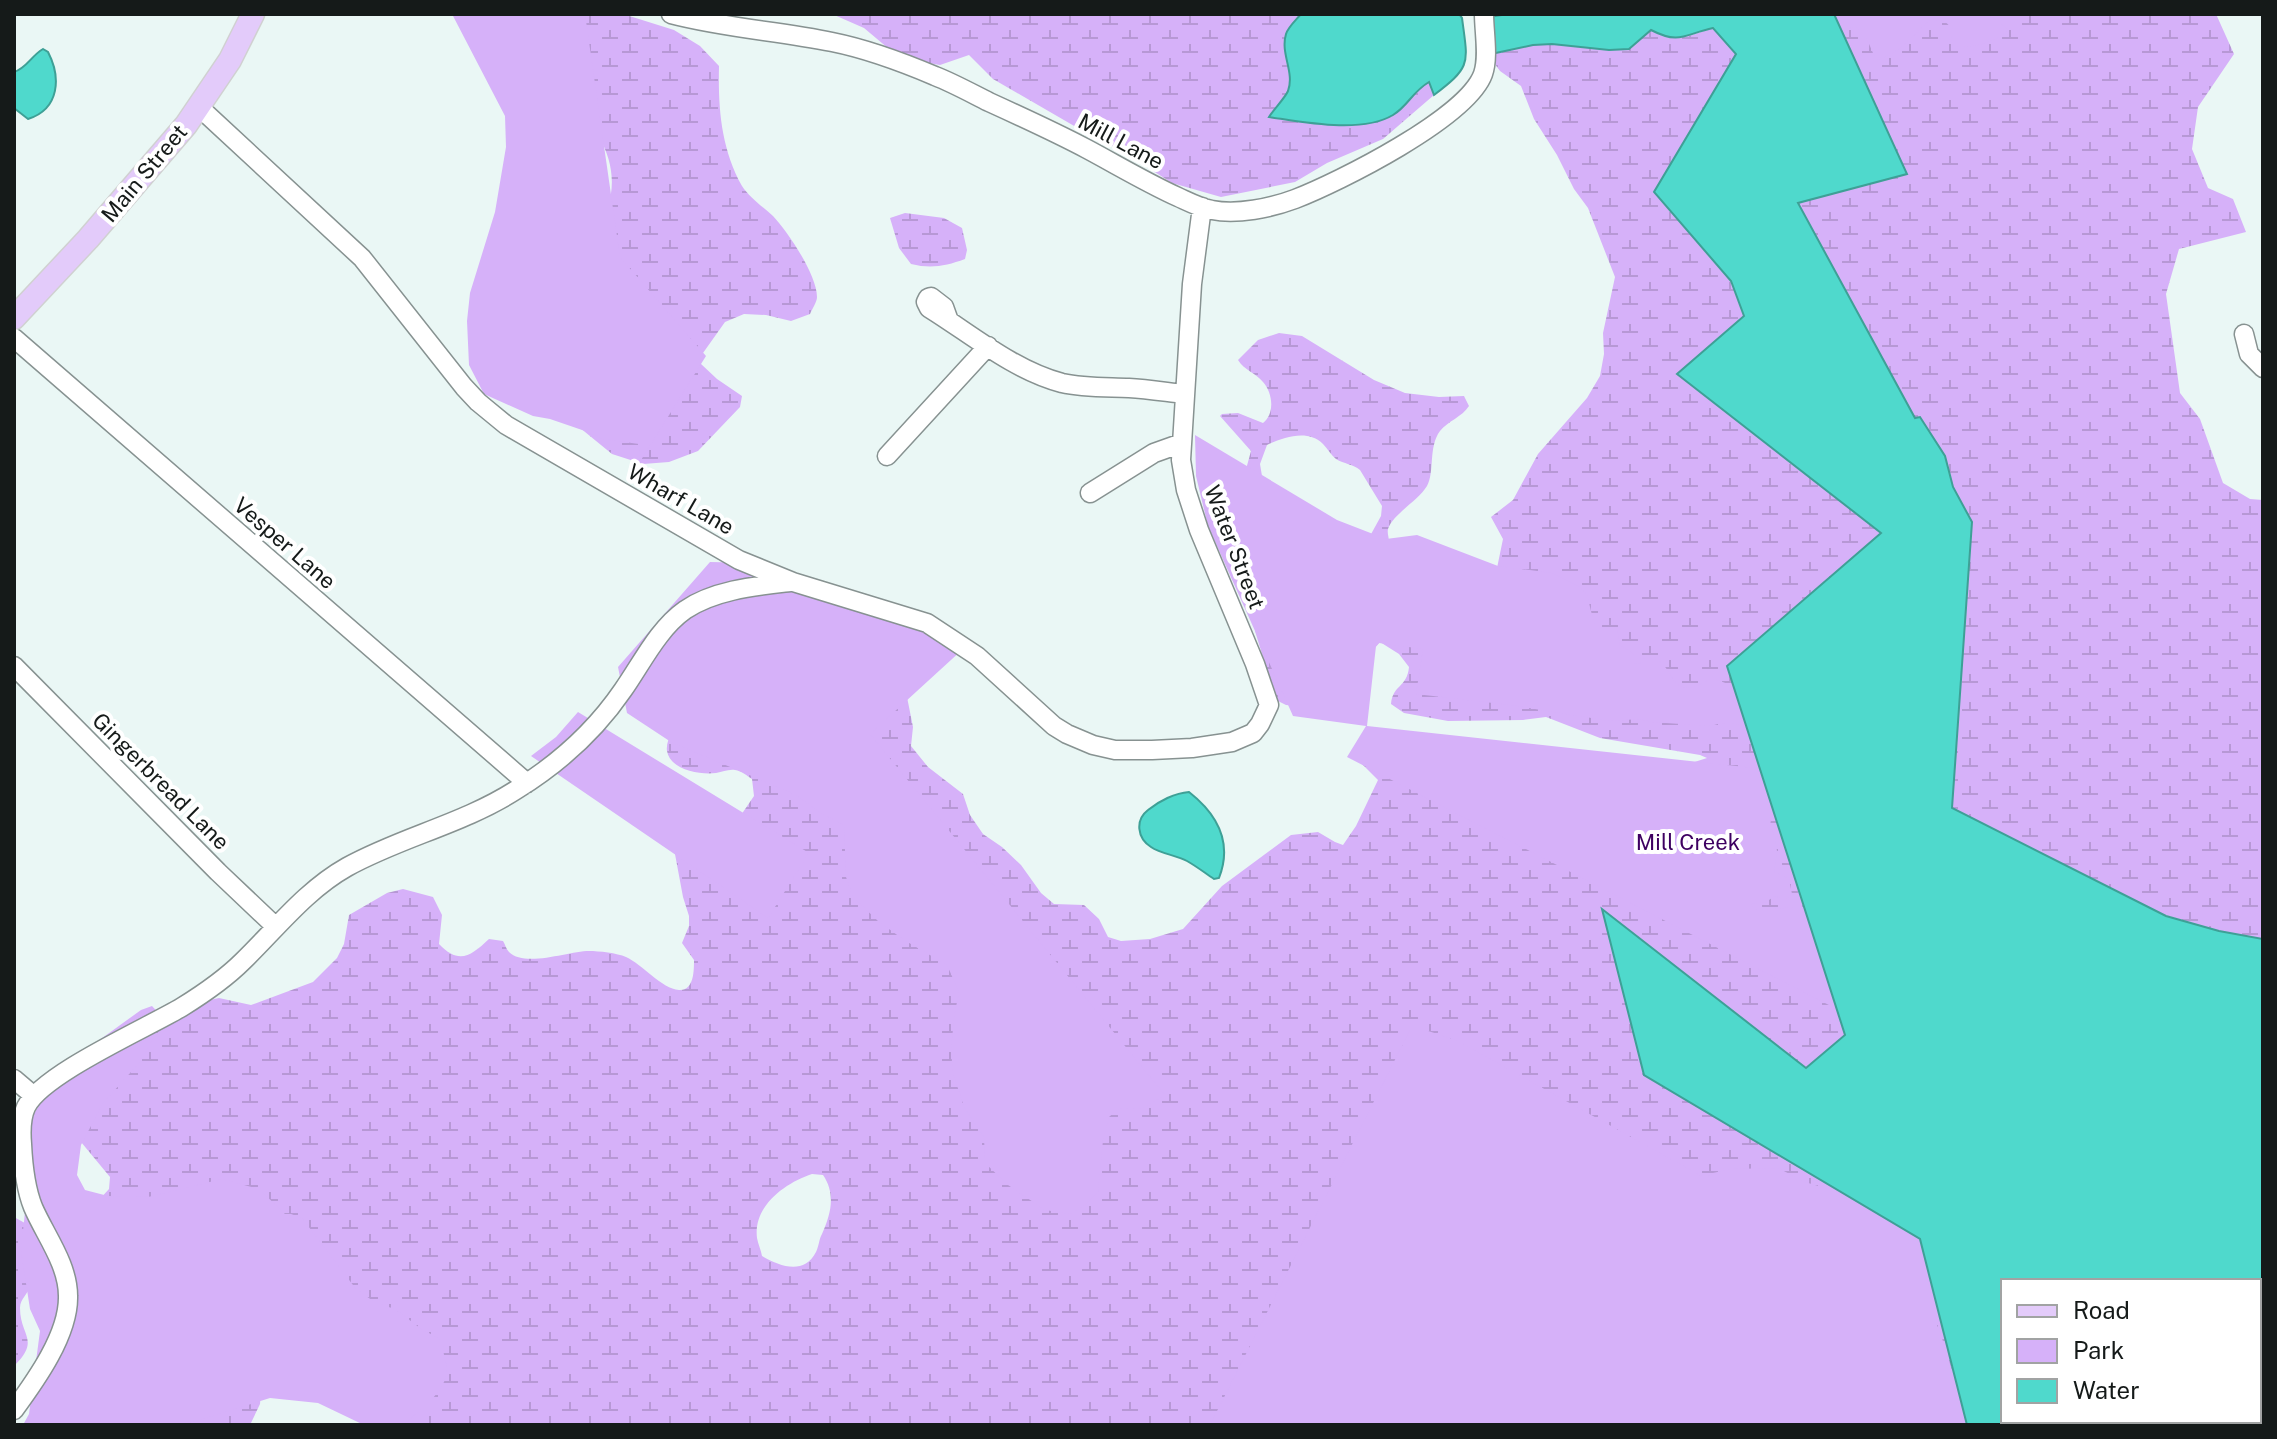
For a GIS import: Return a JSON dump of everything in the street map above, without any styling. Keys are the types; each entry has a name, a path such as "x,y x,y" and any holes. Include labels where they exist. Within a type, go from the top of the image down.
{"main road":[{"name":"Main Street","path":"14,318 96,230 199,107 230,60 245,19"}],"street":[{"name":"Mill Lane","path":"671,14 724,26 833,42 879,55 936,76 1168,192 1212,210 1232,211 1294,199 1337,180 1423,133 1444,118 1460,105 1479,82 1485,65 1484,14"},
{"name":"Wharf Lane","path":"199,107 362,258 464,387 506,425 739,560 793,582 927,623 977,656 1054,726 1067,734 1115,750 1213,746 1237,741"},
{"name":"Water Street","path":"1202,207 1192,284 1181,460 1192,510 1269,705 1253,733 1237,741"},
{"path":"949,321 1042,376 1063,383 1184,394"},
{"path":"2244,334 2249,354 2263,368"},
{"name":"Vesper Lane","path":"14,338 527,783"},
{"path":"887,456 988,346"},
{"path":"1090,493 1154,453 1182,443"},
{"path":"728,593 739,574 739,560"},
{"path":"14,1410 50,1354 65,1316 68,1296 62,1268 33,1207 26,1183 21,1130 25,1109 34,1096 54,1079 210,988 240,964 315,889 346,867 472,815 527,783 573,748 592,729 669,624 687,608 728,593 793,582"},
{"name":"Gingerbread Lane","path":"14,666 276,927"},
{"path":"14,1079 34,1096"}],"green space":[{"path":"452,14 585,14 620,257 706,356 641,460 639,444 603,439 550,419 533,416 484,394 469,365 467,321 470,293 495,212 506,147 505,116"},
{"path":"496,14 623,14 674,30 700,46 719,66 722,128 735,172 745,190 773,216 794,243 812,277 817,297 810,314 791,321 744,314 725,322 703,353 700,363 742,396 740,407 698,451 669,462 643,464 612,454 574,423 611,191 610,163 599,136"},
{"path":"832,14 1301,14 1286,34 1290,77 1288,91 1270,117 1391,117 1429,81 1434,95 1383,139 1327,163 1295,182 1221,197 1172,183 1122,151 993,79 969,55 940,65 895,54 864,28"},
{"path":"1833,14 2216,14 2234,54 2198,107 2192,149 2208,188 2233,199 2246,232 2179,249 2166,294 2180,393 2200,419 2223,483 2250,499 2263,500 2263,939 2219,931 2148,910 1965,979 1906,421 1741,180"},
{"path":"1837,14 1988,14 2009,30 1982,44 1959,47 1952,45 1950,28 1946,23 1930,20 1898,49 1876,60 1866,37 1855,26 1842,32"},
{"name":"Mill Creek","path":"1719,27 1744,28 1716,243 1760,359 1886,449 2003,1279 2001,1423 2144,1425 378,1425 356,1404 261,1392 260,1404 250,1425 129,1425 98,1201 109,1189 110,1177 81,1142 74,1119 175,1007 219,998 251,1005 313,982 337,958 344,944 349,915 387,893 403,889 433,897 442,915 439,944 453,954 471,954 489,939 503,941 509,952 525,959 589,951 608,952 632,960 672,989 688,987 694,960 682,943 689,926 689,916 672,838 739,818 754,796 752,779 740,771 702,773 674,763 667,751 671,732 907,697 913,727 911,746 928,767 963,794 970,815 983,834 1021,865 1041,893 1054,904 1084,905 1099,919 1108,937 1121,941 1150,939 1183,929 1222,886 1291,835 1318,832 1343,845 1356,826 1378,780 1361,763 1682,766 1707,758 1600,738 1546,717 1448,721 1404,713 1391,704 1394,693 1406,679 1409,667 1399,654 1380,642 1307,707 1286,705 1276,700 1255,631 1370,536 1381,516 1382,506 1360,470 1336,459 1323,444 1310,437 1288,437 1267,445 1260,464 1263,482 1245,473 1251,451 1220,416 1238,413 1263,423 1267,419 1271,403 1269,392 1260,379 1238,360 1258,340 1279,333 1302,336 1374,380 1405,393 1464,396 1469,406 1436,437 1427,486 1391,523 1389,542 1497,568 1503,539 1491,517 1513,500 1538,454 1587,398 1600,376 1604,354 1603,333 1615,277 1588,208 1534,119 1521,86 1500,71 1491,54 1552,44 1629,49 1651,29 1670,37 1685,37","holes":["812,1174 823,1175 831,1197 830,1212 811,1259 792,1267 762,1256 757,1226 773,1197 791,1183"]},
{"path":"905,213 944,218 962,228 967,250 965,259 938,266 911,264 899,248 890,218"},
{"name":"Mill Creek","path":"1195,435 1337,520 1386,539 1417,535 1498,566 1552,573 1580,587 1587,595 1594,623 1604,628 1617,628 1620,646 1634,655 1634,664 1641,663 1640,659 1659,661 1673,680 1685,688 1712,678 1728,684 1732,688 1730,698 1739,707 1744,707 1752,728 1640,719 1610,721 1416,694 1423,649 1379,643 1376,646 1367,726 1773,770 1775,801 1770,825 1777,851 1774,872 1789,879 1792,894 1785,900 1775,896 1766,902 1751,904 1759,910 1796,907 1808,910 1856,1019 1347,757 1366,726 1293,716 1208,526 1196,476"},
{"path":"710,562 758,563 963,649 870,734 1165,1095 1143,1108 1118,1109 1109,1117 1103,1140 1098,1192 1070,1214 1045,1210 1008,1185 985,1163 984,1137 964,1107 953,1073 951,1051 959,992 947,965 904,940 853,897 846,877 844,825 794,794 671,742 627,713 618,667"},
{"path":"578,712 809,853 768,918 531,756 556,737"},
{"path":"152,1006 164,1019 140,1062 103,1103 81,1145 77,1175 85,1190 108,1196 148,1197 222,1179 259,1189 285,1214 302,1218 356,1289 376,1303 395,1309 445,1342 447,1368 443,1385 403,1425 364,1425 318,1403 270,1398 184,1425 23,1425 29,1414 40,1331 30,1309 21,1251 27,1192 14,1161 14,1146 38,1107 37,1085 141,1010"},
{"path":"1410,1030 1425,1030 1456,1040 1705,1178 1731,1169 1778,1168 1805,1182 1846,1191 1899,1160 1946,1316 1937,1325 1958,1389 1977,1425 1210,1425"},
{"path":"14,1217 32,1227 30,1285 20,1308 28,1344 14,1366"}],"water":[{"path":"1301,14 1459,14 1466,45 1464,63 1455,77 1434,95 1429,82 1393,115 1380,121 1332,125 1269,117 1288,91 1290,77 1286,34"},
{"path":"1508,14 1834,14 1907,174 1798,203 1915,418 1920,417 1945,456 1953,487 1972,522 1952,808 2166,916 2263,939 2263,1425 1967,1425 1920,1239 1644,1075 1602,909 1806,1068 1845,1035 1727,666 1881,533 1677,374 1744,316 1731,281 1654,192 1736,54 1713,28 1676,38 1651,30 1629,49 1552,44 1491,54 1489,17"},
{"path":"43,49 48,52 55,72 55,91 46,108 28,119 14,108 14,72"},
{"path":"1189,792 1207,810 1220,830 1224,852 1219,878 1214,879 1187,861 1155,849 1140,834 1141,819 1148,810 1167,798"}]}
